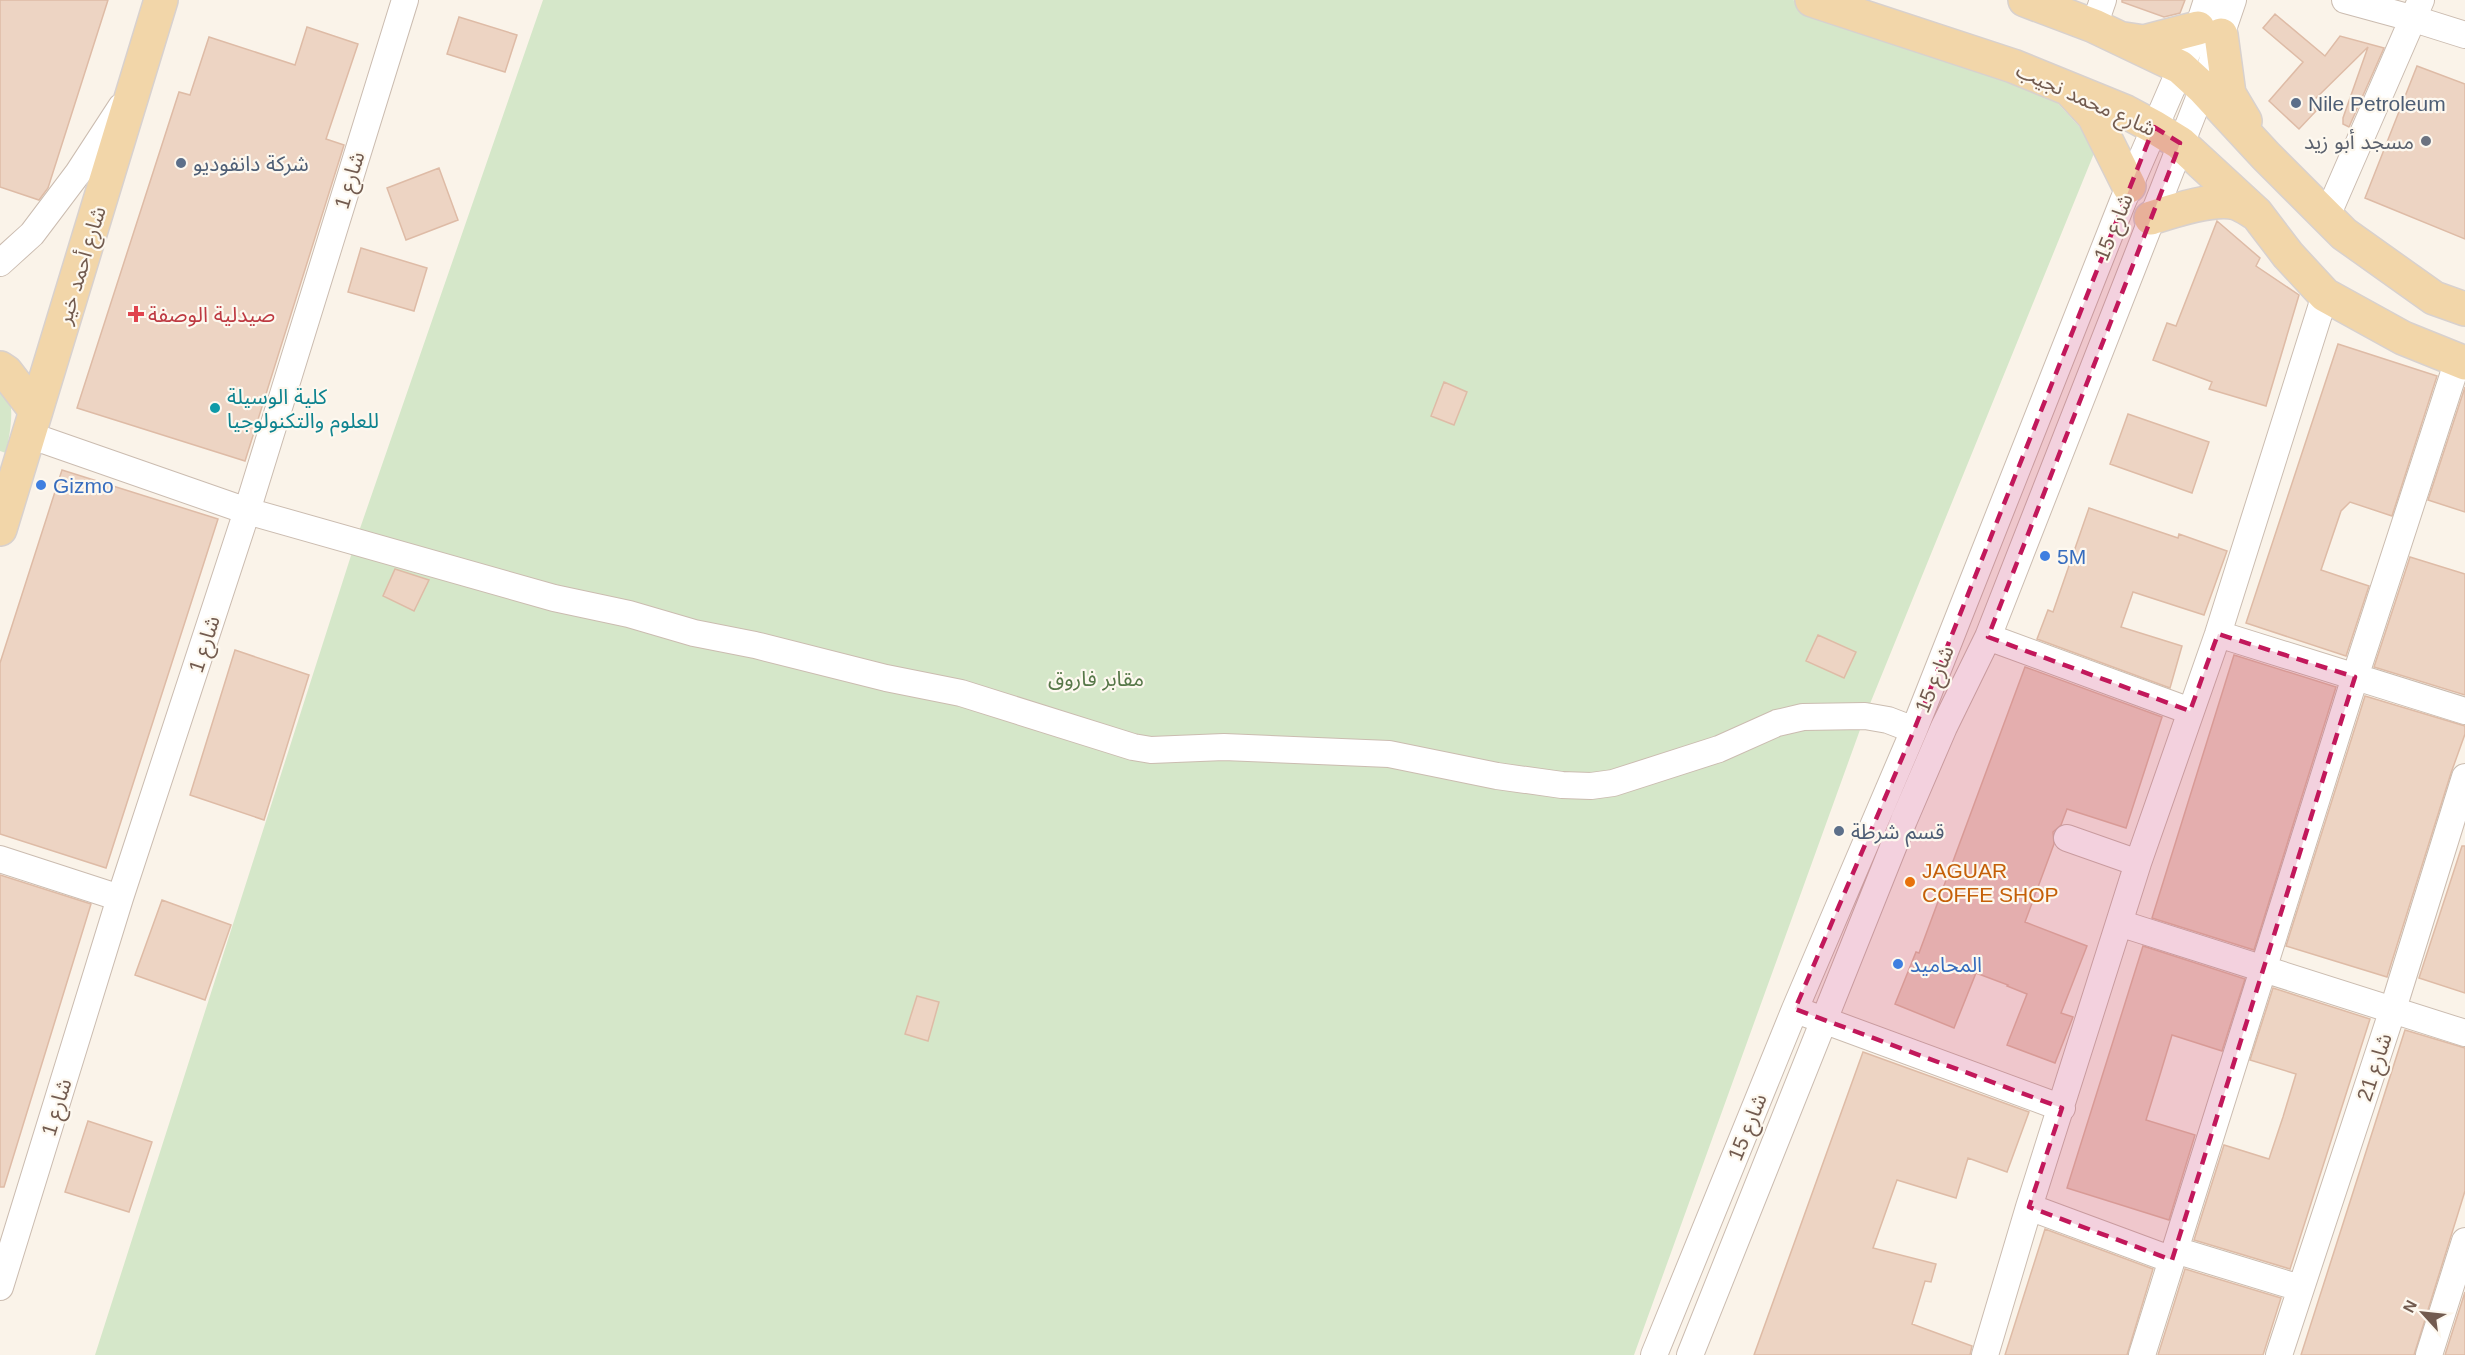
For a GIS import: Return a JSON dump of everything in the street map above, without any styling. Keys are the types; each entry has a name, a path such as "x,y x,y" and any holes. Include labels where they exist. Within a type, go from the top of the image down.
{"main road":[{"name":"شارع أحمد خير","path":"0,529 139,79 161,0"},
{"name":"شارع محمد نجيب","path":"1812,0 1959,47 2068,88 2167,135 2256,213 2288,255 2325,296 2403,338 2461,362"},
{"path":"2025,0 2104,21 2144,42 2208,21 2229,94 2266,156"},
{"path":"2104,21 2192,78 2344,234 2434,298 2465,309"},
{"path":"2068,88 2094,116 2129,186"},
{"path":"2151,218 2181,209 2220,202 2236,203 2256,213"},
{"path":"0,368 6,372 32,423"}],"street":[{"name":"شارع 1","path":"0,1287 120,898 248,511 405,0"},
{"name":"شارع 15","path":"1690,1355 1913,800 1944,727 1988,637 2151,218 2167,135 2192,78 2208,21 2233,0"},
{"path":"2345,0 2416,9 2465,35"},
{"path":"2327,216 2416,9"},
{"path":"0,263 32,234 78,173 139,79"},
{"name":"شارع 15","path":"1654,1355 1795,1010 1914,730 2129,186 2167,135"},
{"path":"1984,1355 2138,863 2218,634 2325,296"},
{"path":"2142,1355 2355,677 2461,362"},
{"path":"32,423 248,511 554,598 629,614 694,633 961,693 1142,748 1224,747 1389,754 1497,776 1562,785 1591,786 1613,783 1719,749 1777,723 1803,717 1865,716 1888,720 1914,730"},
{"path":"2218,634 2465,711"},
{"path":"1988,637 2190,711"},
{"name":"شارع 21","path":"2279,1355 2393,1009 2465,777"},
{"path":"2067,838 2138,863"},
{"path":"0,859 120,898"},
{"path":"2119,923 2465,1033"},
{"path":"1795,1010 2062,1108"},
{"path":"2029,1207 2173,1255 2300,1288"},
{"path":"2429,1355 2458,1287 2465,1240"}],"highlighted area":[{"path":"2154,127 2180,143 1988,637 2190,711 2218,634 2355,677 2172,1260 2029,1207 2062,1108 1795,1009 1914,730"}],"green space":[{"name":"مقابر فاروق","path":"543,0 1793,0 2043,87 2097,146 1865,716 1634,1355 95,1355 356,540"},
{"path":"0,382 6,389 11,406 11,426 6,453 0,451"}],"building":[{"path":"0,0 108,0 48,188 39,200 0,187"},
{"path":"2122,0 2185,0 2180,13 2164,17 2122,2"},
{"path":"2275,14 2325,56 2340,36 2384,48 2349,127 2343,124 2343,118 2368,47 2310,104 2316,111 2299,129 2269,101 2303,62 2263,28"},
{"path":"459,17 517,35 505,72 447,54"},
{"path":"307,27 358,44 326,139 344,145 245,461 77,408 179,92 190,95 209,37 295,65"},
{"name":"مسجد أبو زيد","path":"2417,66 2465,84 2465,239 2365,198"},
{"path":"439,168 458,220 406,240 387,188"},
{"path":"2217,221 2260,258 2256,266 2299,295 2266,406 2209,389 2212,382 2153,360 2167,323 2176,326"},
{"path":"361,248 427,268 414,311 348,292"},
{"path":"2338,344 2437,376 2392,516 2350,502 2341,511 2321,570 2369,586 2346,656 2246,623"},
{"path":"1444,382 1467,392 1454,425 1431,416"},
{"path":"2465,387 2465,512 2428,500"},
{"path":"2128,414 2209,442 2192,493 2110,464"},
{"path":"62,470 218,519 106,868 0,834 0,663"},
{"path":"2089,508 2178,538 2179,534 2227,551 2204,615 2133,592 2121,627 2182,646 2170,688 2037,639 2048,610 2053,612"},
{"path":"2410,557 2465,574 2465,695 2374,667"},
{"path":"395,569 429,580 414,611 383,596"},
{"path":"1818,635 1856,652 1844,678 1806,661"},
{"path":"235,650 309,675 264,820 190,795"},
{"path":"2234,655 2336,687 2254,950 2152,918"},
{"path":"2025,667 2162,717 2126,828 2067,809 2061,825 2053,832 2054,844 2025,922 2087,946 2061,1013 2073,1017 2055,1063 2007,1045 2027,994 1976,973 1954,1028 1895,1004 1916,952 1919,953"},
{"path":"2365,696 2465,726 2465,734 2387,977 2286,946"},
{"path":"2462,846 2465,846 2465,993 2419,978"},
{"path":"0,875 91,904 4,1187 0,1187"},
{"path":"162,900 231,925 205,1000 135,975"},
{"path":"2143,946 2245,979 2222,1051 2172,1035 2146,1120 2195,1135 2169,1220 2067,1188"},
{"path":"2273,988 2370,1019 2290,1269 2194,1240 2224,1145 2269,1159 2283,1117 2296,1074 2250,1060"},
{"path":"917,996 939,1002 928,1041 905,1034"},
{"path":"2405,1030 2465,1048 2465,1191 2414,1355 2301,1355"},
{"path":"1863,1052 2029,1112 2007,1172 1968,1158 1956,1198 1897,1180 1873,1248 1936,1264 1931,1282 1925,1281 1912,1324 1972,1346 1970,1355 1754,1355"},
{"path":"88,1121 152,1142 129,1212 65,1192"},
{"path":"2045,1229 2153,1269 2127,1355 2005,1355"},
{"path":"2185,1269 2281,1298 2263,1355 2158,1355"},
{"path":"2465,1292 2465,1355 2445,1355"}],"place":[{"name":"Nile Petroleum","path":"2296,103"},
{"name":"مسجد أبو زيد","path":"2426,141"},
{"name":"شركة دانفوديو","path":"181,163"},
{"name":"صيدلية الوصفة","path":"136,314"},
{"name":"كلية الوسيلة للعلوم والتكنولوجيا","path":"215,408"},
{"name":"Gizmo","path":"41,485"},
{"name":"5M","path":"2045,556"},
{"name":"قسم شرطة","path":"1839,831"},
{"name":"JAGUAR COFFE SHOP","path":"1910,882"},
{"name":"المحاميد","path":"1898,964"}]}
